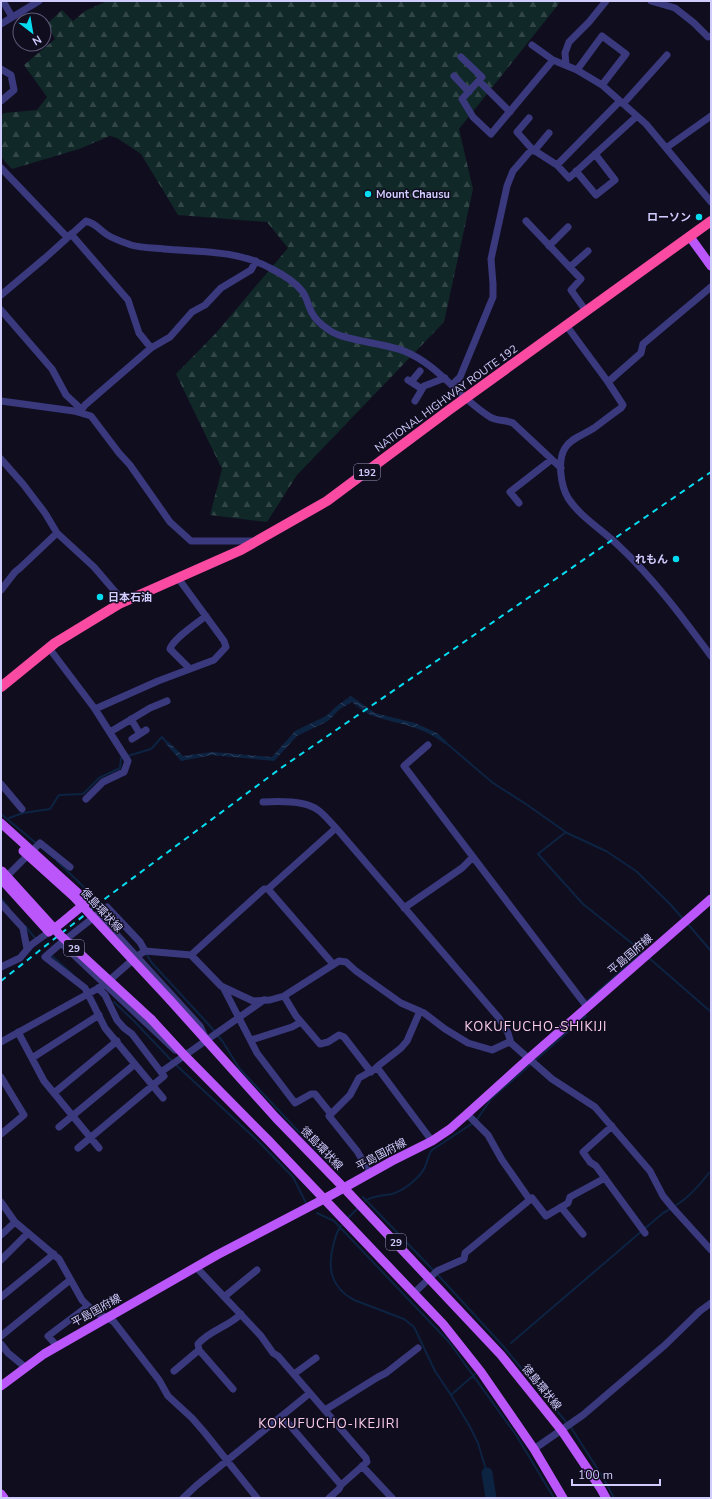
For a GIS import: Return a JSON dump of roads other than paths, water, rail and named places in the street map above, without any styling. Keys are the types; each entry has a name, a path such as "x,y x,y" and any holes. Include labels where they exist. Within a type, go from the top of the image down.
{"highway":[{"name":"NATIONAL HIGHWAY ROUTE 192","path":"1,687 55,643 124,602 242,550 327,501 465,398 711,221"}],"main road":[{"path":"690,237 711,266"},
{"path":"1,822 33,848 78,893 84,900 84,904 72,913 63,923 49,932 2,881"},
{"name":"徳島環状線","path":"1,831 33,848 74,897 170,1000 213,1035 276,1118 344,1188 434,1274 501,1355 567,1428 606,1498"},
{"name":"29","path":"1,871 61,936 151,1019 414,1293 451,1334 481,1372 534,1449 563,1498"},
{"name":"平島国府線","path":"1,1386 25,1366 57,1346 197,1268 217,1255 432,1141 450,1129 472,1119 587,1007 711,899"},
{"path":"1,1494 4,1498"}],"street":[{"path":"1,23 12,17 3,1"},
{"path":"20,12 39,1"},
{"path":"566,65 565,53 569,42 589,22 606,1"},
{"path":"651,1 675,8 694,23 708,37 711,36"},
{"path":"577,70 602,36 626,54 602,85"},
{"path":"532,45 553,60 577,70 602,85 646,124 711,202"},
{"path":"557,165 621,103 667,55"},
{"path":"461,57 482,77 462,99 473,117 491,134 553,60"},
{"path":"1,101 14,90 11,75 2,71"},
{"path":"454,76 468,92"},
{"path":"478,81 510,112"},
{"path":"529,118 517,132 533,150 557,165 569,178 637,116"},
{"path":"666,148 711,116"},
{"path":"452,385 460,377 493,297 491,259 508,186 513,172 549,134"},
{"path":"576,171 596,195 615,180 595,154"},
{"path":"1,168 90,255 91,259 128,300 139,333 151,348"},
{"path":"1,294 45,258 86,221 92,222 112,237 132,245 177,250 216,252 256,261 280,273 301,290 312,314 330,331 349,338 403,351 416,357 445,378 465,398 492,419 506,420 513,423 561,468"},
{"path":"526,221 582,279 571,290 586,311"},
{"path":"549,246 568,227"},
{"path":"570,267 588,251"},
{"path":"80,412 85,405 151,348 170,337 192,312 205,305 221,288 250,270 256,261"},
{"path":"608,382 641,353 643,344 711,287"},
{"path":"1,310 52,369 66,395 79,407 80,412"},
{"path":"566,325 623,405 622,408 569,443 564,449 561,468 563,487 568,499 584,517 610,538 639,567 676,610 711,656"},
{"path":"420,370 409,381 422,389"},
{"path":"415,401 424,386 445,378"},
{"path":"1,401 80,412 91,416 130,465 170,522 191,541 257,541"},
{"path":"1,459 23,484 45,513 57,533 94,566 124,602"},
{"path":"519,503 510,492 552,460"},
{"path":"1,590 14,572 57,533"},
{"path":"95,709 158,680 214,660 226,647 224,641 178,578"},
{"path":"189,668 170,648 172,643 206,616"},
{"path":"49,648 95,709 126,757 124,772 104,782 86,799"},
{"path":"110,732 150,708 167,701"},
{"path":"131,719 143,732 132,739"},
{"path":"428,745 404,766 587,1007"},
{"path":"1,784 22,809"},
{"path":"263,802 284,801 302,804 318,809 499,1018 508,1033 511,1043 552,1079 595,1107 650,1171 672,1208 711,1250"},
{"path":"191,954 264,889 268,890 336,828"},
{"path":"2,881 33,848 40,843 70,867"},
{"path":"404,908 462,868 473,857"},
{"path":"268,890 334,964"},
{"path":"1,904 22,928 27,949"},
{"path":"145,951 140,942 107,907 45,957 74,981 81,984 88,994 105,1028 163,1098"},
{"path":"98,914 200,1026 213,1035"},
{"path":"1,967 20,958 27,949 49,932"},
{"path":"61,943 101,987 177,1052 185,1056"},
{"path":"1,1042 101,987 145,951 191,954 223,987 257,1053 294,1103 311,1094 315,1094 331,1114 329,1116 357,1151 370,1173"},
{"path":"223,987 253,1001 284,996 339,961 346,962 356,971 401,1003 420,1011 468,1043 480,1048 492,1050 511,1043"},
{"path":"78,1148 164,1076 132,1034 117,1020 101,987"},
{"path":"284,996 301,1022 320,1044 328,1042 339,1036 344,1037 373,1071"},
{"path":"162,1072 264,1000"},
{"path":"331,1114 350,1095 359,1078 373,1071 401,1048 407,1041 420,1011"},
{"path":"32,1058 99,1015"},
{"path":"251,1040 281,1031 301,1022"},
{"path":"18,1032 44,1081 99,1148"},
{"path":"54,1093 117,1042"},
{"path":"59,1127 135,1064"},
{"path":"373,1071 378,1070 432,1141"},
{"path":"1,1078 24,1116 1,1134"},
{"path":"472,1119 488,1136 502,1160 530,1200"},
{"path":"612,1126 583,1152 590,1162 596,1166 644,1231"},
{"path":"414,1293 434,1274 464,1259 465,1253 532,1198 546,1216 568,1203 570,1197 605,1178"},
{"path":"1,1202 15,1222 59,1259 82,1300 96,1313 114,1322 159,1380 168,1396 192,1418 257,1498"},
{"path":"561,1207 583,1234"},
{"path":"1,1235 15,1222"},
{"path":"1,1260 28,1234"},
{"path":"1,1297 54,1254"},
{"path":"197,1268 261,1336 273,1353 278,1356 294,1374 366,1458 367,1462 329,1498"},
{"path":"224,1297 249,1273 257,1270"},
{"path":"1,1336 70,1280"},
{"path":"534,1449 567,1428 665,1345 700,1311 711,1303"},
{"path":"57,1346 48,1336 88,1306"},
{"path":"233,1389 199,1350 198,1344 202,1339 229,1324 241,1314"},
{"path":"1,1344 8,1353 25,1366"},
{"path":"325,1410 378,1376 386,1373 418,1348"},
{"path":"174,1371 199,1350"},
{"path":"294,1374 316,1358"},
{"path":"184,1498 227,1460 310,1393"},
{"path":"282,1416 341,1485"},
{"path":"362,1466 392,1498"}],"water":[{"path":"351,696 375,713 415,723 437,733 447,743 445,744 419,729 370,715 352,702 340,709 328,721 297,736 274,761 212,755 181,761 166,744 169,742 183,756 212,752 272,757 295,731 326,716"}],"waterway":[{"path":"9,818 23,813 50,809 59,795 83,794 99,778 120,768 121,758 151,749 162,737 168,744"},
{"path":"445,742 493,783 567,833 606,851 636,871 684,920"},
{"path":"1,814 54,858"},
{"path":"566,832 538,854 583,904 644,953"},
{"path":"57,861 89,892"},
{"path":"1,898 9,908"},
{"path":"687,923 711,951"},
{"path":"25,926 35,938"},
{"path":"587,1001 643,952"},
{"path":"147,955 152,963 210,1026 223,1042 239,1068 339,1172"},
{"path":"52,956 72,974"},
{"path":"649,958 711,1012"},
{"path":"114,1002 172,1061"},
{"path":"365,1201 374,1197 392,1194 411,1184 423,1171 432,1150 476,1121 491,1099 586,1016"},
{"path":"175,1064 258,1141 293,1177 306,1203"},
{"path":"511,1343 663,1213 688,1196 709,1173"},
{"path":"363,1197 434,1271"},
{"path":"347,1219 358,1208"},
{"path":"317,1213 334,1221 449,1342 516,1435 554,1498"},
{"path":"341,1226 336,1236 331,1255 331,1270 336,1284 354,1300 404,1319 414,1327 435,1371 451,1395"},
{"path":"437,1274 503,1346 567,1423"},
{"path":"475,1374 451,1395 478,1443 487,1473"},
{"path":"570,1426 604,1479 614,1498"},
{"path":"487,1473 491,1498"}],"railway":[{"path":"1,981 106,898 281,768 711,472"}],"place":[{"name":"Mount Chausu","path":"368,194"},
{"name":"ローソン","path":"699,217"},
{"name":"れもん","path":"676,559"},
{"name":"日本石油","path":"100,597"}],"district":[{"name":"KOKUFUCHO-SHIKIJI","path":"536,1026"},
{"name":"KOKUFUCHO-IKEJIRI","path":"329,1423"}]}
